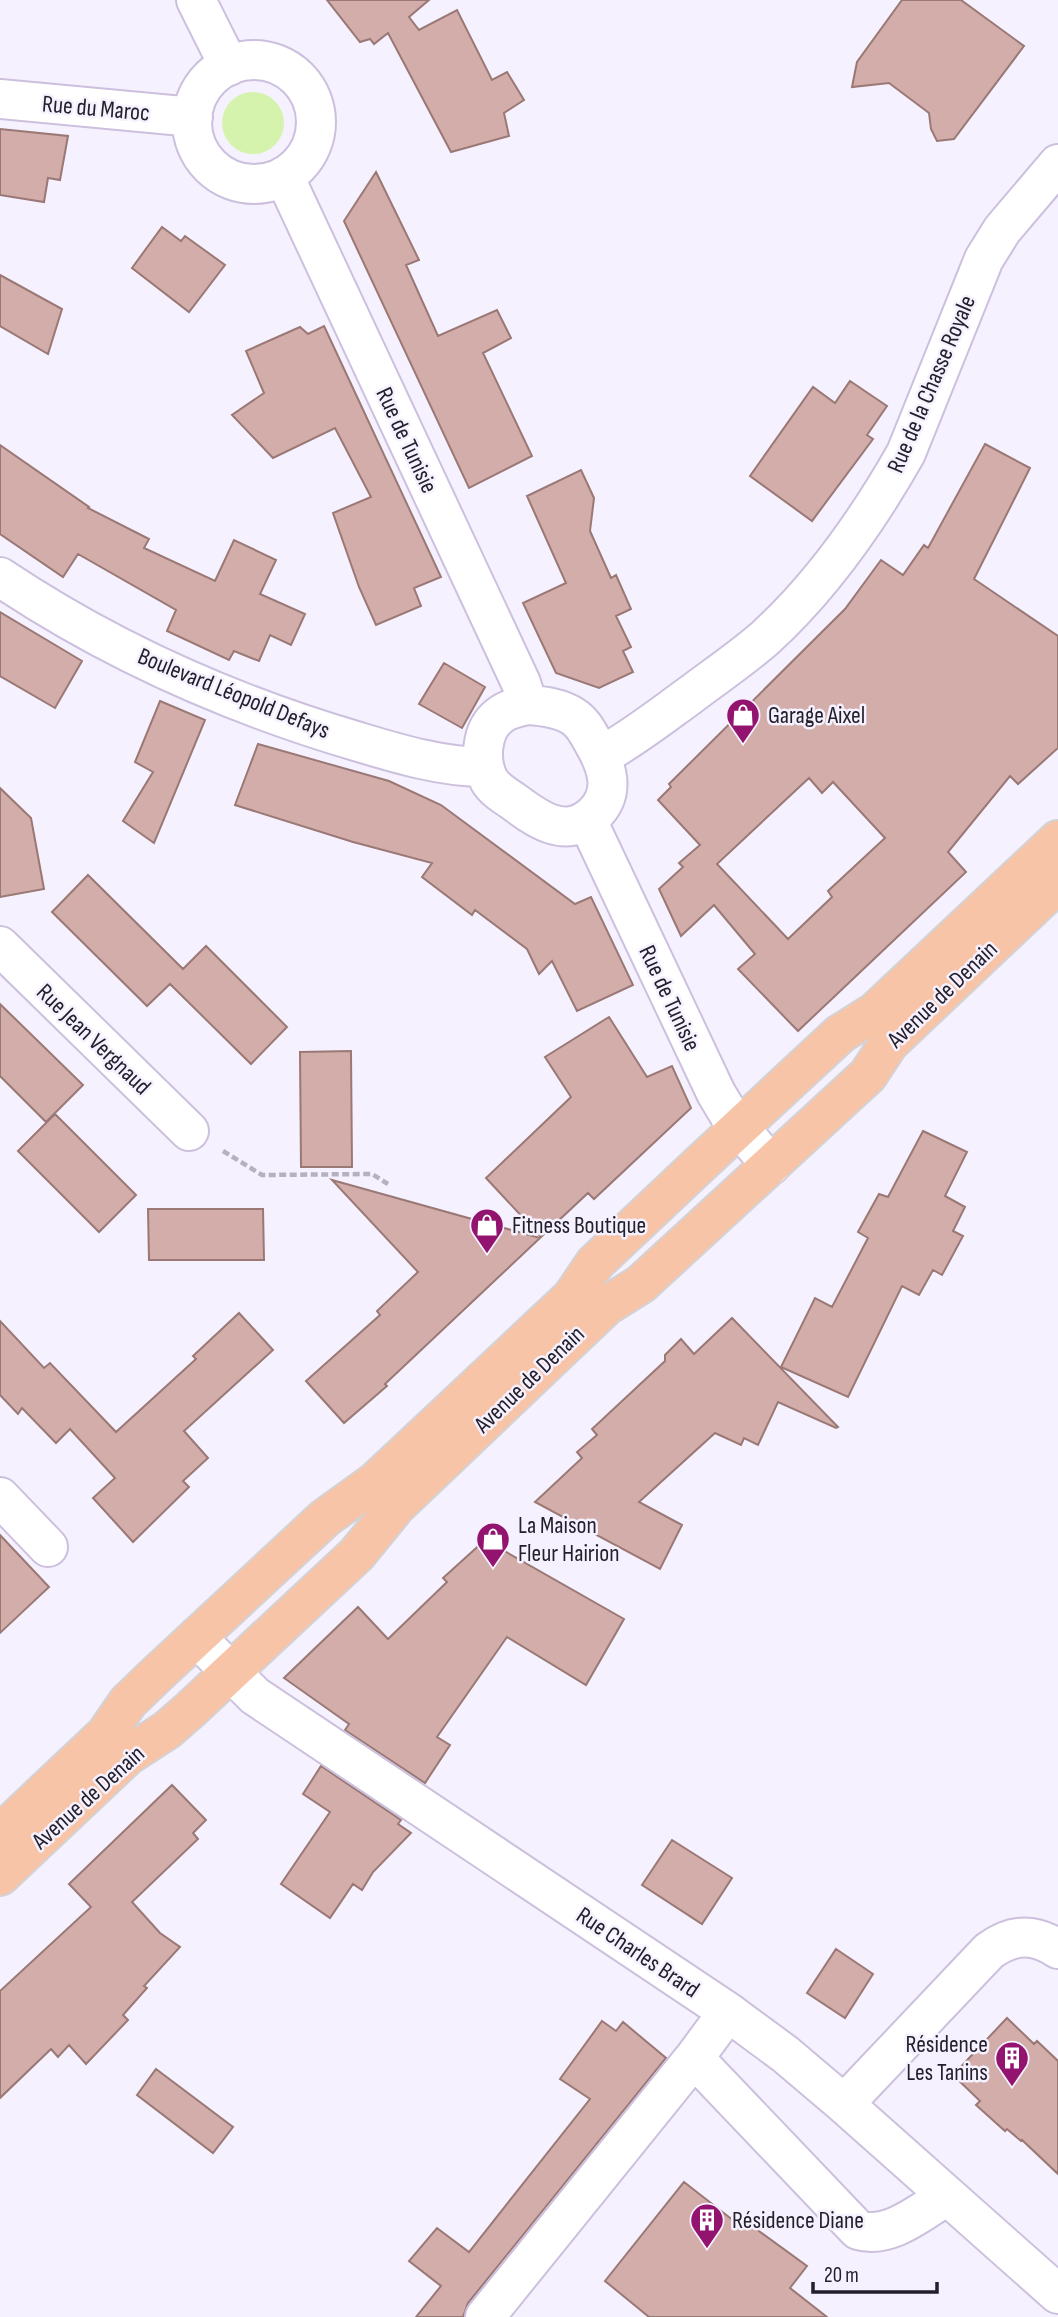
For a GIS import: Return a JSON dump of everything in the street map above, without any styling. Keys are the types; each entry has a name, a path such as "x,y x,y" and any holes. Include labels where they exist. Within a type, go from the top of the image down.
{"main road":[{"name":"Avenue de Denain","path":"0,1835 106,1734 135,1695 325,1518 375,1482 572,1297 596,1263 739,1128 840,1034 875,1012 1058,840"},
{"name":"Avenue de Denain","path":"0,1876 127,1756 167,1730 357,1554 396,1506 606,1306 641,1283 868,1075 889,1043 1058,883"}],"street":[{"path":"196,0 229,66"},
{"path":"251,60 273,63 293,74 308,91 316,113 315,135 310,150 301,162 284,176 269,182 238,182 223,176 206,160 198,147 193,132 193,117 198,95 216,73 229,66 251,60"},
{"name":"Rue du Maroc","path":"0,99 193,117"},
{"name":"Rue de la Chasse Royale","path":"601,756 746,654 779,624 828,571 889,483 906,453 984,259 1002,230 1058,164"},
{"name":"Rue de Tunisie","path":"284,176 521,683 528,705"},
{"name":"Boulevard Léopold Defays","path":"0,577 27,596 111,642 269,713 397,753 456,766 484,767"},
{"path":"528,705 559,709 574,716 601,756 607,770 608,788 601,807 586,820 566,827 538,820 491,784 484,767 483,748 492,723 508,710 528,705"},
{"name":"Rue de Tunisie","path":"586,820 709,1080 739,1128 771,1165"},
{"name":"Rue Jean Vergnaud","path":"0,946 189,1131"},
{"path":"0,1497 48,1547"},
{"name":"Rue Charles Brard","path":"197,1638 255,1696 727,2012 785,2054 1058,2294"},
{"path":"844,2104 989,1951 1013,1937 1041,1939 1058,1949"},
{"path":"485,2317 694,2058 727,2012"},
{"path":"694,2058 858,2230 879,2232 898,2225 947,2196"}],"path":[{"path":"189,1131 262,1175 372,1174 388,1184"}],"green space":[{"path":"247,92 259,92 275,101 282,111 282,135 275,145 259,154 247,154 236,149 227,140 222,129 222,117 227,106 236,97"}],"building":[{"path":"327,0 429,0 409,17 419,30 457,10 492,80 507,72 524,100 504,113 509,136 451,152 388,33 374,44 370,39 360,42"},
{"path":"902,0 961,0 1024,46 954,139 937,141 931,129 929,113 889,83 852,87 857,62"},
{"path":"0,129 68,136 60,180 48,178 44,202 0,195"},
{"path":"376,172 419,260 406,265 438,336 497,310 511,338 483,353 532,456 469,488 344,221"},
{"path":"162,227 181,241 185,236 225,265 189,312 132,268"},
{"path":"0,275 62,309 48,354 0,326"},
{"path":"324,326 441,577 414,588 421,606 376,625 359,587 333,513 371,497 335,428 273,458 232,415 264,393 246,351 300,327 308,334"},
{"path":"850,381 887,406 867,435 873,439 812,521 750,476 813,387 835,403"},
{"path":"985,444 1030,468 974,579 1058,636 1058,748 1018,784 1010,776 948,852 966,872 798,1031 738,969 755,954 714,905 681,936 659,889 683,867 679,863 700,845 658,800 671,787 669,784 845,609 881,560 903,575 924,545 928,548","holes":["809,778 822,793 833,782 885,838 828,891 832,897 788,939 717,864"]},
{"path":"0,445 88,508 149,539 144,548 215,581 234,540 276,560 260,594 305,614 291,645 270,635 259,661 234,651 229,660 167,631 176,610 78,554 63,577 0,534"},
{"path":"581,470 594,498 590,531 611,578 616,575 631,609 616,616 631,647 623,651 633,672 599,688 556,673 523,603 566,583 527,496"},
{"path":"0,612 82,661 55,708 0,676"},
{"path":"444,663 485,687 462,728 419,704"},
{"path":"160,701 205,720 154,843 123,821 153,772 135,762"},
{"path":"258,744 389,781 441,805 575,904 591,897 633,985 577,1011 552,961 539,974 527,949 475,910 472,915 422,877 432,863 353,842 235,805"},
{"path":"0,788 31,818 44,889 0,897"},
{"path":"88,875 183,969 206,946 287,1027 251,1064 170,984 147,1006 52,912"},
{"path":"0,1004 83,1085 46,1122 0,1076"},
{"path":"609,1017 647,1077 672,1066 691,1108 594,1199 588,1193 541,1237 486,1178 571,1097 545,1057"},
{"path":"351,1051 352,1167 301,1167 300,1052"},
{"path":"55,1114 136,1195 99,1232 18,1151"},
{"path":"923,1131 967,1152 945,1196 965,1207 953,1231 963,1236 942,1275 933,1270 919,1295 902,1286 848,1397 781,1367 815,1298 832,1307 868,1238 858,1232 879,1194 888,1197"},
{"path":"332,1180 540,1238 385,1384 387,1386 344,1423 306,1381 380,1315 377,1311 418,1272"},
{"path":"148,1209 263,1209 264,1260 149,1260"},
{"path":"239,1313 273,1350 184,1431 208,1458 183,1481 189,1487 133,1542 93,1498 115,1478 70,1429 56,1443 22,1408 18,1414 0,1395 0,1321 44,1368 50,1363 116,1432 196,1359 193,1356"},
{"path":"732,1318 838,1427 778,1402 758,1445 744,1438 741,1445 715,1433 639,1502 682,1525 660,1569 535,1502 582,1458 577,1452 597,1435 592,1429 665,1361 665,1355 681,1339 694,1354"},
{"path":"0,1535 49,1587 0,1633"},
{"path":"485,1540 624,1619 586,1685 507,1637 437,1737 450,1745 425,1783 345,1730 349,1724 284,1678 358,1607 388,1639 447,1582 443,1578"},
{"path":"321,1766 401,1820 398,1824 411,1833 373,1872 362,1890 353,1884 330,1918 281,1884 330,1812 303,1794"},
{"path":"172,1785 206,1820 193,1833 198,1839 132,1902 160,1933 180,1947 144,1986 147,1988 123,2015 128,2020 86,2064 69,2045 58,2057 51,2049 0,2098 0,1991 91,1907 69,1884"},
{"path":"672,1840 732,1878 702,1924 642,1885"},
{"path":"836,1949 873,1974 845,2018 807,1993"},
{"name":"Résidence Les Tanins","path":"1007,2018 1034,2044 1037,2041 1058,2061 1058,2174 1022,2140 1007,2129 1005,2131 976,2105 980,2101 953,2075"},
{"path":"602,2021 616,2031 623,2022 666,2058 468,2303 463,2317 416,2317 441,2286 409,2261 437,2228 469,2252 590,2099 560,2079"},
{"path":"156,2069 233,2127 213,2153 137,2095"},
{"name":"Résidence Diane","path":"684,2182 743,2228 748,2223 807,2266 790,2288 827,2317 649,2317 605,2281"}],"place":[{"name":"Garage Aixel","path":"743,745"},
{"name":"Fitness Boutique","path":"487,1255"},
{"name":"La Maison Fleur Hairion","path":"493,1569"},
{"name":"Résidence Les Tanins","path":"1012,2088"},
{"name":"Résidence Diane","path":"707,2250"}]}
